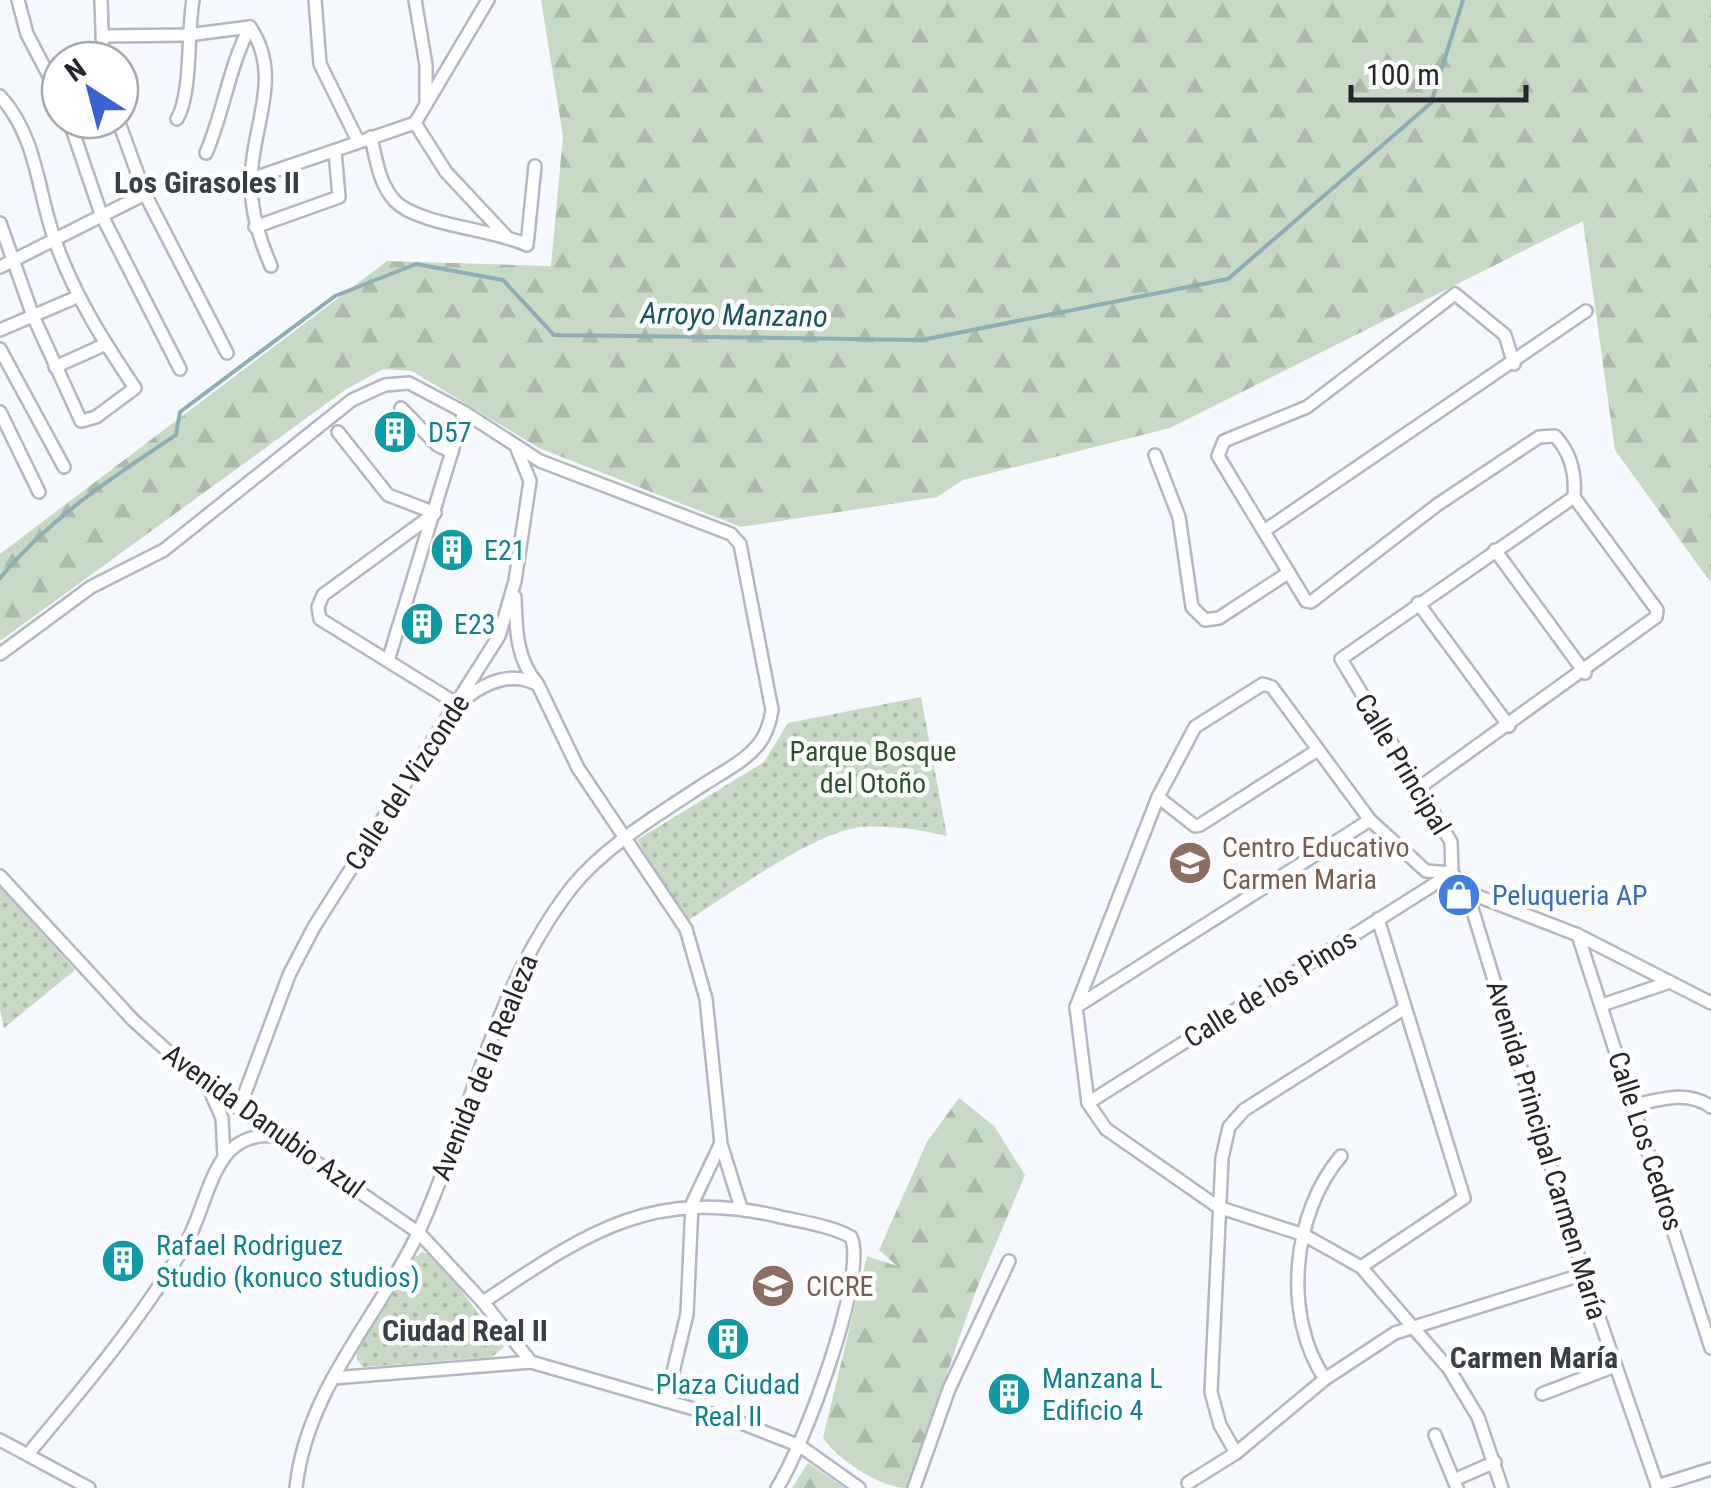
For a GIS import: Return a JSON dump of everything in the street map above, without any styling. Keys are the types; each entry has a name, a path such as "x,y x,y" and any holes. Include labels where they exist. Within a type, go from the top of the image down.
{"street":[{"path":"18,0 27,34 40,59"},
{"path":"101,0 103,40"},
{"path":"177,119 187,103 187,35 193,0"},
{"path":"316,0 320,64 364,139 382,180 407,211 506,234 527,245 535,166"},
{"path":"416,0 426,65 426,107"},
{"path":"250,179 415,123 488,0"},
{"path":"103,36 187,35 250,27"},
{"path":"206,152 224,110 235,54 250,27"},
{"path":"250,27 263,46 267,90 250,179 255,228 271,266"},
{"path":"0,96 29,140 54,240 77,297 134,388 96,417 81,421 32,316 0,223"},
{"path":"415,123 446,172 506,234"},
{"path":"75,140 102,214 180,369"},
{"path":"126,140 146,194 227,352"},
{"path":"255,228 338,197 335,152"},
{"path":"0,268 146,194"},
{"path":"1420,787 1652,622 1657,610 1574,496 1575,480 1567,448 1555,436 1538,437 1437,504 1317,600 1306,602 1218,456 1224,441 1307,407 1455,294 1505,336 1514,364"},
{"path":"0,330 77,297"},
{"path":"1264,531 1400,436 1514,364 1586,311"},
{"path":"55,367 106,344"},
{"path":"0,349 64,467"},
{"path":"0,654 92,587 164,550 352,400 385,384 408,382 551,465 530,481 516,446"},
{"path":"400,408 436,445 452,452"},
{"path":"0,412 39,492"},
{"path":"388,660 464,412"},
{"path":"338,432 388,494 435,513"},
{"path":"1155,455 1179,516 1192,606 1206,620 1219,618 1288,573"},
{"name":"Avenida de la Realeza","path":"296,1488 312,1425 333,1378 418,1232 502,1007 529,948 575,884 625,840 738,762 758,745 769,726 772,710 740,544 732,534 551,465"},
{"name":"Calle del Vizconde","path":"239,1110 289,975 314,927 499,636 514,581 530,481"},
{"path":"1508,726 1418,603 1574,496"},
{"path":"435,513 323,594 318,607 320,620 459,704 489,683 511,678 528,680 546,694"},
{"path":"1495,550 1585,673"},
{"path":"514,581 516,632 524,662 546,694 578,768 686,928 706,999 721,1144 741,1208"},
{"name":"Calle Principal","path":"1418,603 1341,659 1452,842 1452,873"},
{"path":"1452,873 1426,872 1370,820 1272,687 1264,684 1195,727 1158,797 1076,1007 1088,1103 1106,1130 1218,1206 1304,1234 1361,1267 1449,1370 1478,1417 1502,1488"},
{"path":"1158,797 1195,826 1200,825 1316,751"},
{"path":"1076,1007 1370,820"},
{"name":"Avenida Principal Carmen María","path":"1452,873 1467,892 1584,1274 1658,1487"},
{"name":"Calle de los Pinos","path":"1088,1103 1452,873"},
{"name":"Avenida Danubio Azul","path":"0,876 133,1020 206,1084 418,1232 483,1302 531,1362"},
{"path":"1467,892 1578,935 1711,1003"},
{"path":"1361,1267 1464,1198 1378,919"},
{"name":"Calle Los Cedros","path":"1578,935 1711,1348"},
{"path":"1602,1005 1670,982"},
{"path":"1236,1452 1220,1424 1210,1392 1218,1206 1229,1127 1236,1118 1405,1008"},
{"path":"28,1454 117,1347 198,1221 224,1156 222,1118 206,1084"},
{"path":"1635,1105 1674,1096 1701,1099 1711,1107"},
{"path":"224,1156 248,1139 278,1136"},
{"path":"666,1402 686,1314 692,1204 721,1144"},
{"path":"1325,1379 1312,1360 1301,1326 1298,1275 1304,1234 1320,1185 1341,1156"},
{"path":"483,1302 602,1229 692,1204 741,1208 843,1233 854,1245 825,1381 800,1446 777,1488"},
{"path":"914,1488 949,1388 1009,1261"},
{"path":"1188,1482 1236,1452 1325,1379 1395,1333 1584,1274"},
{"path":"333,1378 531,1362 740,1422 800,1446 859,1488"},
{"path":"1542,1394 1616,1366"},
{"path":"1435,1435 1456,1484 1495,1462"},
{"path":"0,1440 89,1488"},
{"path":"1658,1487 1711,1469"}],"green space":[{"path":"541,0 1711,0 1711,583 1615,450 1583,221 1170,428 963,480 937,497 741,527 539,448 412,371 383,369 345,390 0,641 0,554 387,261 551,266 563,136"},
{"name":"Parque Bosque del Otoño","path":"921,697 947,836 884,827 842,831 796,852 685,922 637,840 764,762 788,723"},
{"path":"0,887 75,970 4,1028 0,1009"},
{"path":"959,1098 994,1126 1025,1175 975,1293 907,1488 897,1487 861,1471 823,1438 867,1256 897,1266 879,1250 927,1142"},
{"path":"422,1252 436,1257 504,1347 492,1357 363,1367 357,1360 357,1350 412,1260"},
{"path":"808,1463 845,1488 792,1488"}],"waterway":[{"name":"Arroyo Manzano","path":"0,578 61,518 176,435 180,412 335,296 416,264 503,280 554,335 922,340 1228,279 1431,103 1463,0"}],"place":[{"name":"D57","path":"395,432"},
{"name":"E21","path":"452,550"},
{"name":"E23","path":"422,624"},
{"name":"Centro Educativo Carmen Maria","path":"1190,863"},
{"name":"Peluqueria AP","path":"1459,895"},
{"name":"Rafael Rodriguez Studio (konuco studios)","path":"123,1261"},
{"name":"CICRE","path":"773,1286"},
{"name":"Plaza Ciudad Real II","path":"728,1339"},
{"name":"Manzana L Edificio 4","path":"1009,1394"}],"district":[{"name":"Los Girasoles II","path":"207,183"},
{"name":"Ciudad Real II","path":"465,1331"},
{"name":"Carmen María","path":"1534,1358"}]}
